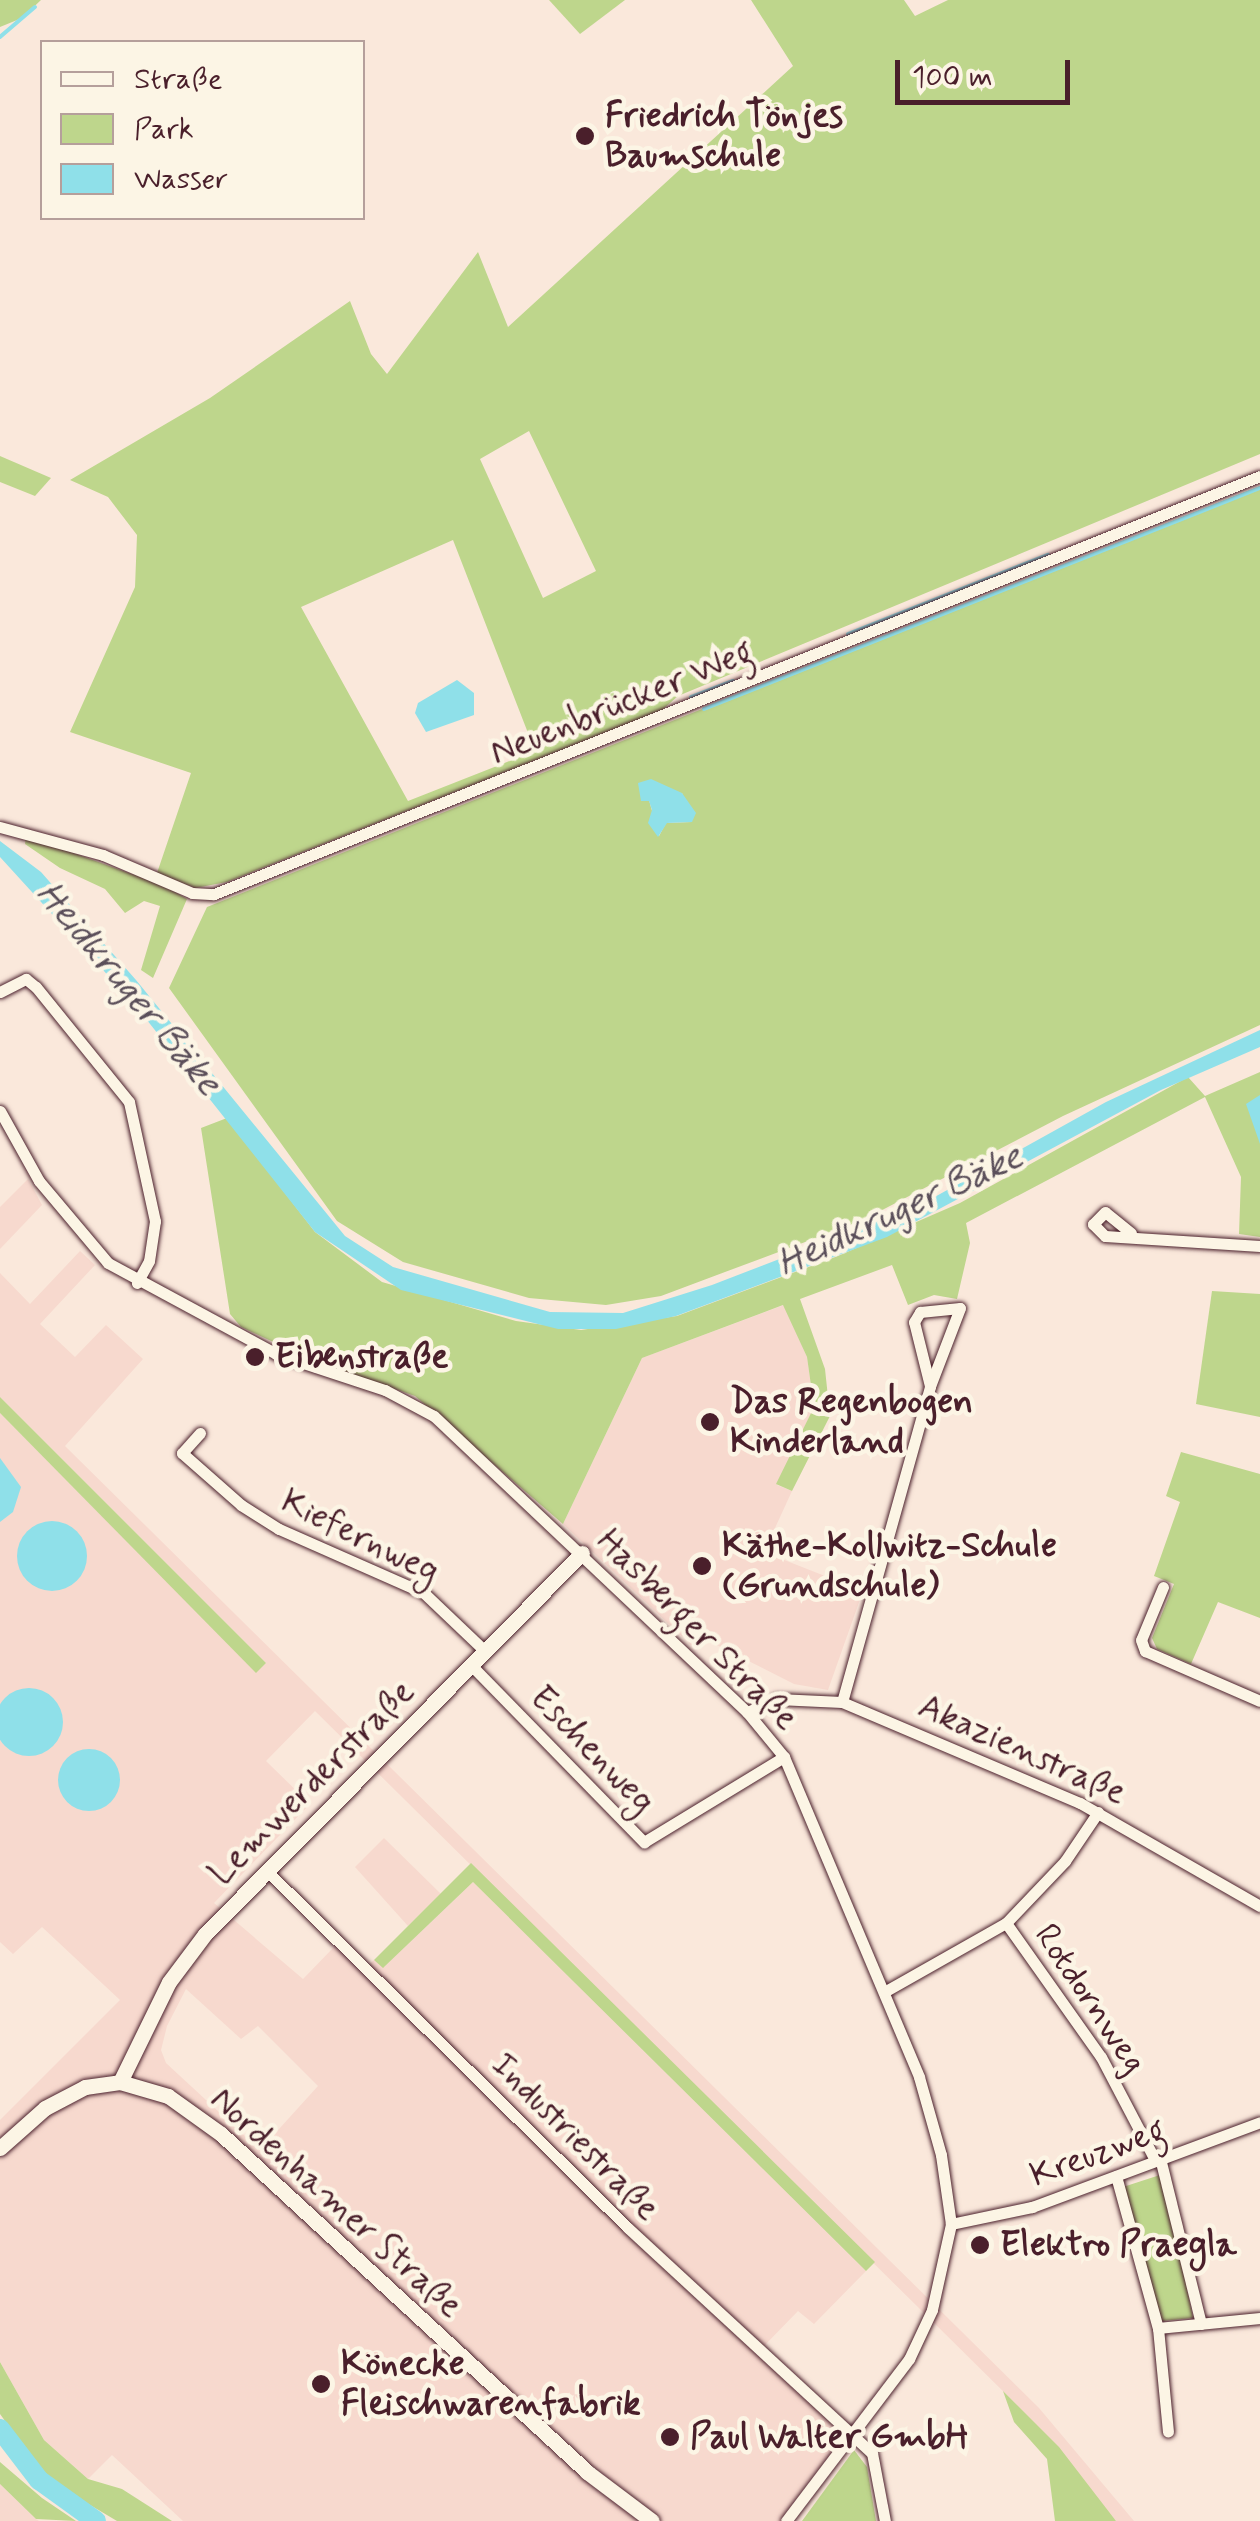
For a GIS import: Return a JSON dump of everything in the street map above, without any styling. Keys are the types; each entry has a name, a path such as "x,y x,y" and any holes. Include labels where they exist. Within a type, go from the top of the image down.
{"street":[{"name":"Neuenbrücker Weg","path":"0,827 103,855 192,893 214,894 1260,476"},
{"path":"0,992 26,979 36,986 129,1102 156,1221 149,1261 137,1282"},
{"name":"Hasberger Straße","path":"0,1112 77,1232 137,1282 304,1367 420,1407 582,1553 747,1712 784,1758 930,2110 951,2224 924,2328 786,2521"},
{"path":"1131,1233 1260,1246"},
{"path":"842,1702 930,1386 954,1336 960,1308 920,1312 914,1322 930,1386"},
{"name":"Kiefernweg","path":"200,1433 182,1453 241,1506 279,1530 424,1593 485,1651"},
{"name":"Lemwerderstraße","path":"120,2082 182,1962 582,1553"},
{"path":"1163,1587 1141,1640 1145,1651 1260,1701"},
{"name":"Eschenweg","path":"471,1665 644,1842 784,1758"},
{"name":"Akazienstraße","path":"747,1712 777,1700 842,1702 1098,1812 1260,1906"},
{"path":"884,1992 1006,1923 1065,1861 1098,1812"},
{"name":"Industriestraße","path":"267,1871 628,2228 851,2434"},
{"name":"Rotdornweg","path":"1006,1923 1101,2057 1157,2159 1201,2324"},
{"path":"2,2142 65,2096 120,2082"},
{"name":"Nordenhamer Straße","path":"120,2082 160,2092 221,2134 587,2472 643,2519"},
{"name":"Kreuzweg","path":"951,2224 1032,2208 1260,2122"},
{"path":"1116,2176 1158,2328 1168,2432"},
{"path":"1158,2328 1260,2318"},
{"path":"851,2434 872,2453 885,2521"}],"shaded area":[{"path":"28,1179 42,1205 0,1249 0,1207"},
{"path":"80,1251 95,1265 40,1324 75,1357 106,1325 143,1359 65,1446 1039,2408 1134,2521 1116,2521 1015,2403 315,1711 266,1761 310,1804 214,1903 303,1979 335,1946 362,1971 374,1960 384,1967 473,1882 866,2271 814,2324 798,2311 763,2347 850,2429 782,2521 183,2521 112,2455 88,2479 44,2440 0,2362 0,2120 120,2000 42,1927 13,1954 0,1942 0,1413 256,1672 266,1663 0,1397 0,1273 30,1304","holes":["186,1989 241,2039 258,2026 318,2086 260,2150 166,2063 161,2050 167,2026"]},
{"path":"784,1305 807,1357 814,1407 777,1485 792,1491 764,1552 863,1591 828,1690 794,1684 699,1636 692,1646 563,1524 642,1358"},
{"path":"384,1838 441,1894 408,1926 355,1867"},
{"path":"0,2484 36,2519 39,2521 0,2521"}],"green space":[{"path":"0,0 41,0 22,18 0,27"},
{"path":"549,0 625,0 580,34"},
{"path":"751,0 904,0 915,16 948,0 1260,0 1260,454 678,696 662,710 227,882 195,888 157,873 191,773 70,732 135,587 137,535 108,497 70,480 210,398 350,301 371,354 387,374 478,252 508,327 793,66","holes":["529,431 596,571 543,598 480,459","453,540 535,751 408,801 301,607"]},
{"path":"0,456 51,478 35,496 0,482"},
{"path":"1260,486 1260,1025 1063,1116 861,1221 661,1296 606,1305 529,1298 403,1262 337,1221 169,988 207,907","holes":["682,793 692,822 666,823 659,836 649,800"]},
{"path":"26,836 165,886 187,899 153,978 141,970 160,906 144,901 125,913 105,889 60,868 25,844"},
{"path":"1260,1072 1260,1237 1239,1234 1241,1177 1205,1097 966,1223 970,1243 957,1299 934,1295 908,1305 892,1265 800,1299 825,1369 830,1416 792,1491 776,1484 814,1407 807,1357 783,1305 642,1358 563,1524 415,1396 314,1361 241,1327 230,1314 201,1128 227,1118 315,1232 382,1282 516,1321 581,1330 677,1316 838,1256 960,1203 1188,1077 1205,1096"},
{"path":"1212,1291 1260,1294 1260,1417 1196,1404"},
{"path":"0,1397 266,1663 256,1673 0,1413"},
{"path":"1181,1452 1260,1474 1260,1618 1218,1602 1191,1664 1157,1649 1152,1638 1174,1584 1154,1576 1180,1502 1166,1496"},
{"path":"471,1863 875,2262 866,2271 473,1882 383,1968 374,1960"},
{"path":"1160,2175 1193,2318 1162,2321 1123,2187"},
{"path":"0,2362 44,2440 88,2479 122,2489 172,2521 117,2521 48,2480 0,2414"},
{"path":"1003,2391 1059,2447 1116,2521 1055,2521 1047,2459 1014,2422"},
{"path":"854,2450 867,2467 876,2521 802,2521"},
{"path":"0,2462 76,2521 36,2519 0,2484"}],"water":[{"path":"457,680 474,693 474,715 426,732 415,713 418,703"},
{"path":"651,779 682,793 696,813 692,822 667,823 658,837 648,823 652,810 649,801 641,801 638,783"},
{"name":"Heidkruger Bäke","path":"0,841 41,872 136,980 345,1236 393,1267 550,1312 623,1313 712,1285 922,1204 1106,1102 1260,1030 1260,1047 1161,1090 887,1237 676,1316 616,1329 558,1329 401,1290 315,1232 135,1005 0,857"},
{"path":"1260,1095 1260,1144 1246,1104"},
{"path":"0,1458 21,1487 13,1512 0,1522"},
{"path":"52,1521 77,1531 87,1556 77,1581 52,1591 27,1581 17,1556 27,1531"},
{"path":"16,1691 42,1691 60,1709 60,1735 42,1753 16,1753 -1,1737 -1,1707"},
{"path":"89,1749 111,1758 120,1780 111,1802 89,1811 67,1802 58,1780 67,1758"}],"waterway":[{"path":"0,37 35,7"},
{"path":"704,709 1260,488"},
{"path":"848,634 1048,555"},
{"path":"691,697 733,681"},
{"path":"0,2429 39,2480 96,2521"}],"place":[{"name":"Friedrich Tönjes Baumschule","path":"585,136"},
{"name":"Eibenstraße","path":"255,1357"},
{"name":"Das Regenbogen Kinderland","path":"710,1422"},
{"name":"Käthe-Kollwitz-Schule (Grundschule)","path":"702,1566"},
{"name":"Elektro Praegla","path":"980,2245"},
{"name":"Könecke Fleischwarenfabrik","path":"321,2384"},
{"name":"Paul Walter GmbH","path":"670,2437"}]}
